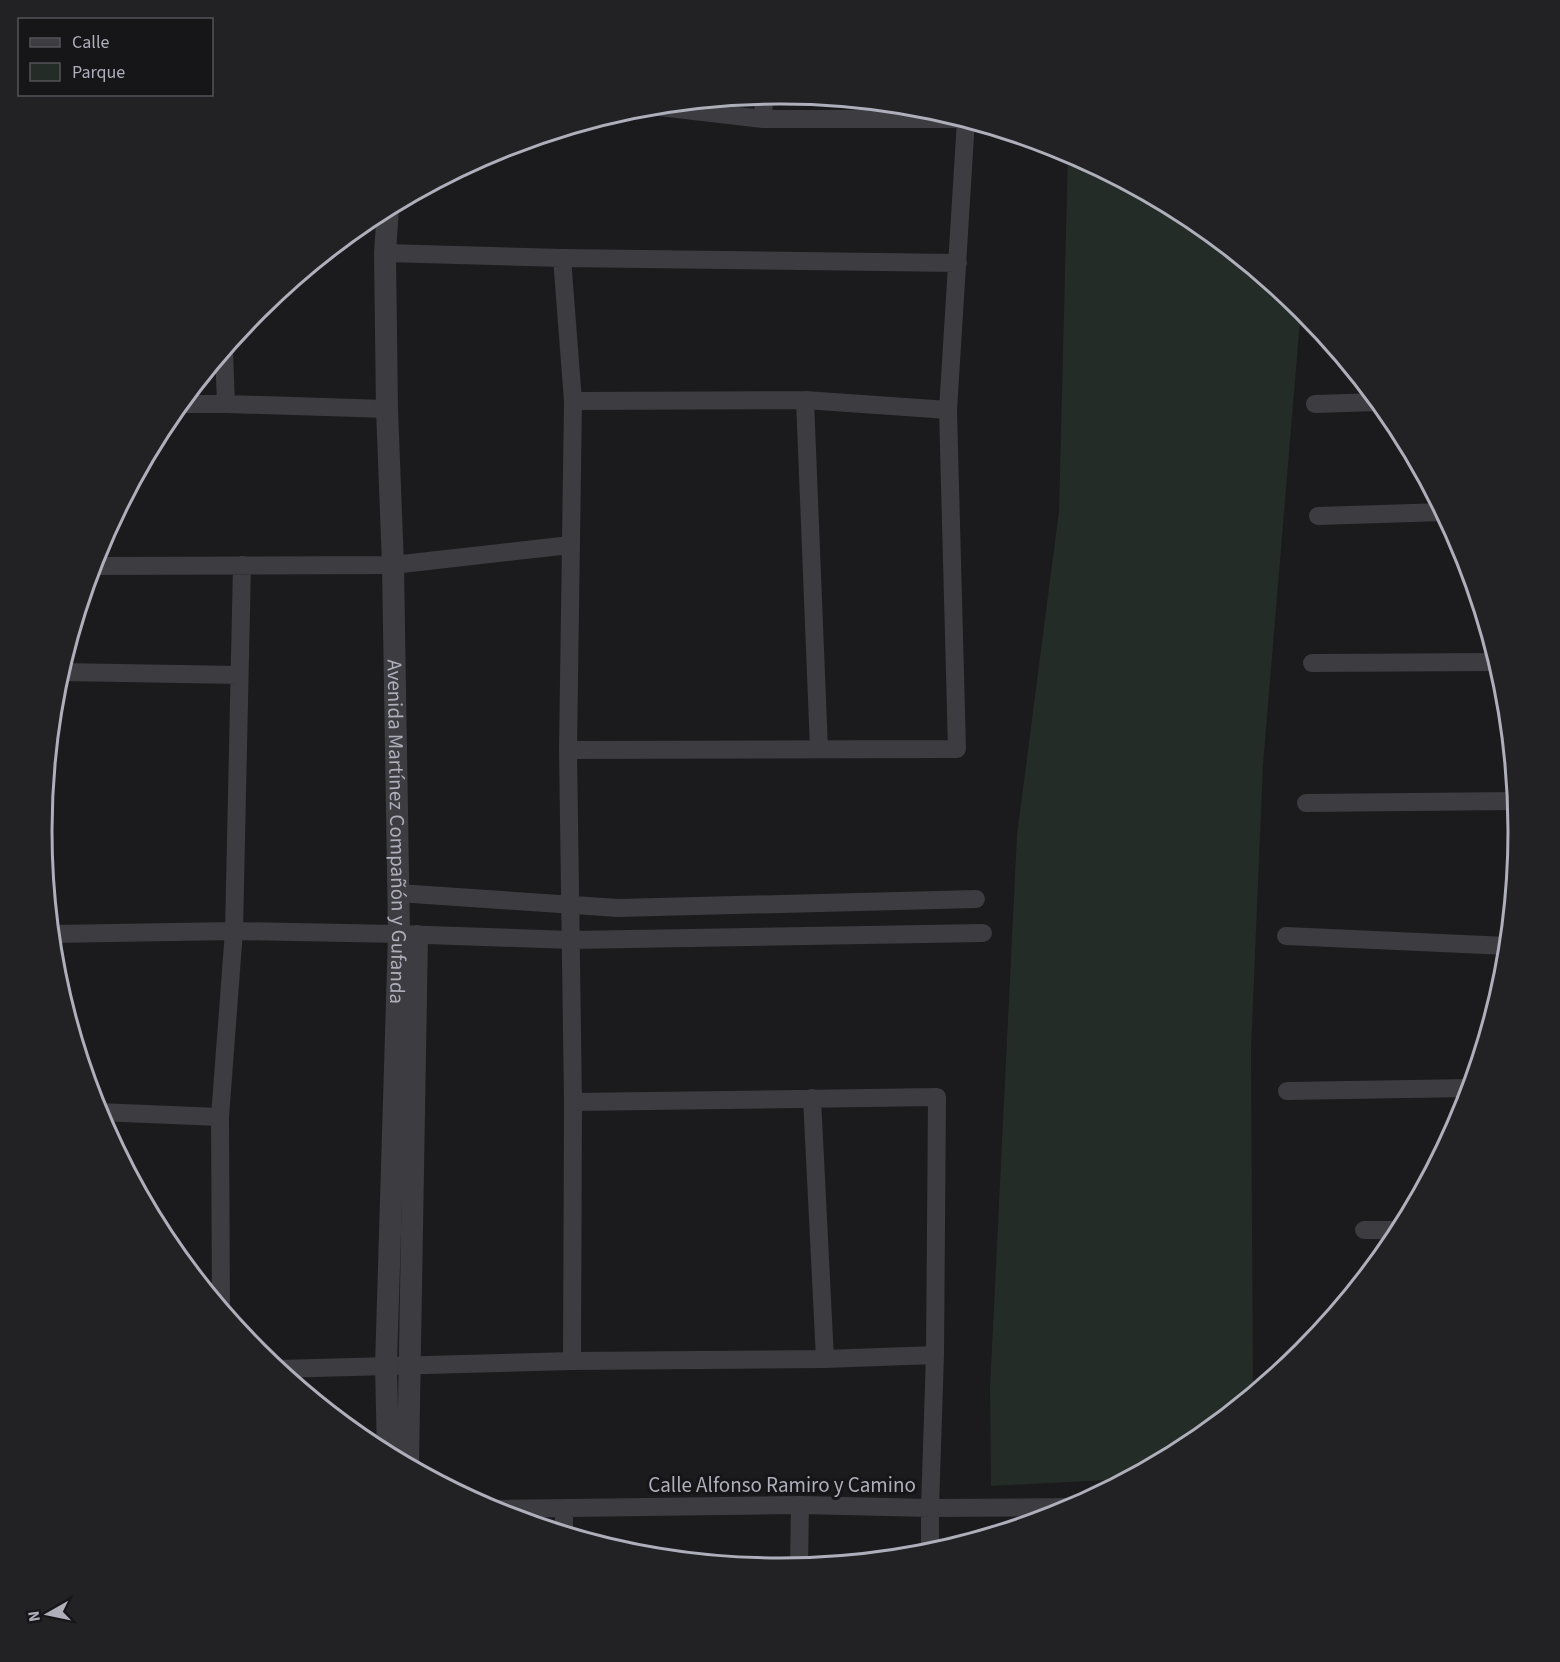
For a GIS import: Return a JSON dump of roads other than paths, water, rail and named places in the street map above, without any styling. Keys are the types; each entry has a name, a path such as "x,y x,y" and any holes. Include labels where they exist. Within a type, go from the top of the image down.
{"street":[{"path":"763,119 764,104"},
{"path":"686,110 763,119 883,111"},
{"path":"568,750 957,749 948,410 958,263 964,127"},
{"name":"Avenida Martínez Compañón y Gufanda","path":"387,219 385,253 387,409 393,565 398,893 408,935 408,1456"},
{"path":"385,253 562,258 958,263"},
{"path":"562,258 573,400 568,750 572,940 572,1361"},
{"path":"224,362 226,404"},
{"path":"573,400 805,400 948,410"},
{"path":"805,400 819,749"},
{"path":"1315,404 1367,402"},
{"path":"192,404 387,409"},
{"path":"1318,516 1434,513"},
{"path":"103,566 393,565 570,545"},
{"path":"221,1296 220,1117 234,931 242,565"},
{"path":"1312,663 1488,662"},
{"path":"70,672 239,675"},
{"path":"1306,803 1507,801"},
{"path":"398,893 618,908 976,899"},
{"path":"60,934 234,931 572,940 983,933"},
{"name":"Avenida Martínez Compañón y Gufanda","path":"388,1443 386,1366 408,935"},
{"path":"1286,936 1498,946"},
{"path":"1287,1091 1460,1088"},
{"path":"573,1102 937,1097 935,1354 930,1543"},
{"path":"812,1098 825,1359"},
{"path":"110,1112 220,1117"},
{"path":"1364,1230 1388,1230"},
{"path":"290,1369 572,1361 825,1359 935,1354"},
{"path":"799,1558 800,1505"},
{"name":"Calle Alfonso Ramiro y Camino","path":"518,1509 800,1505 930,1509 1047,1507"},
{"path":"564,1509 564,1525"}]}
